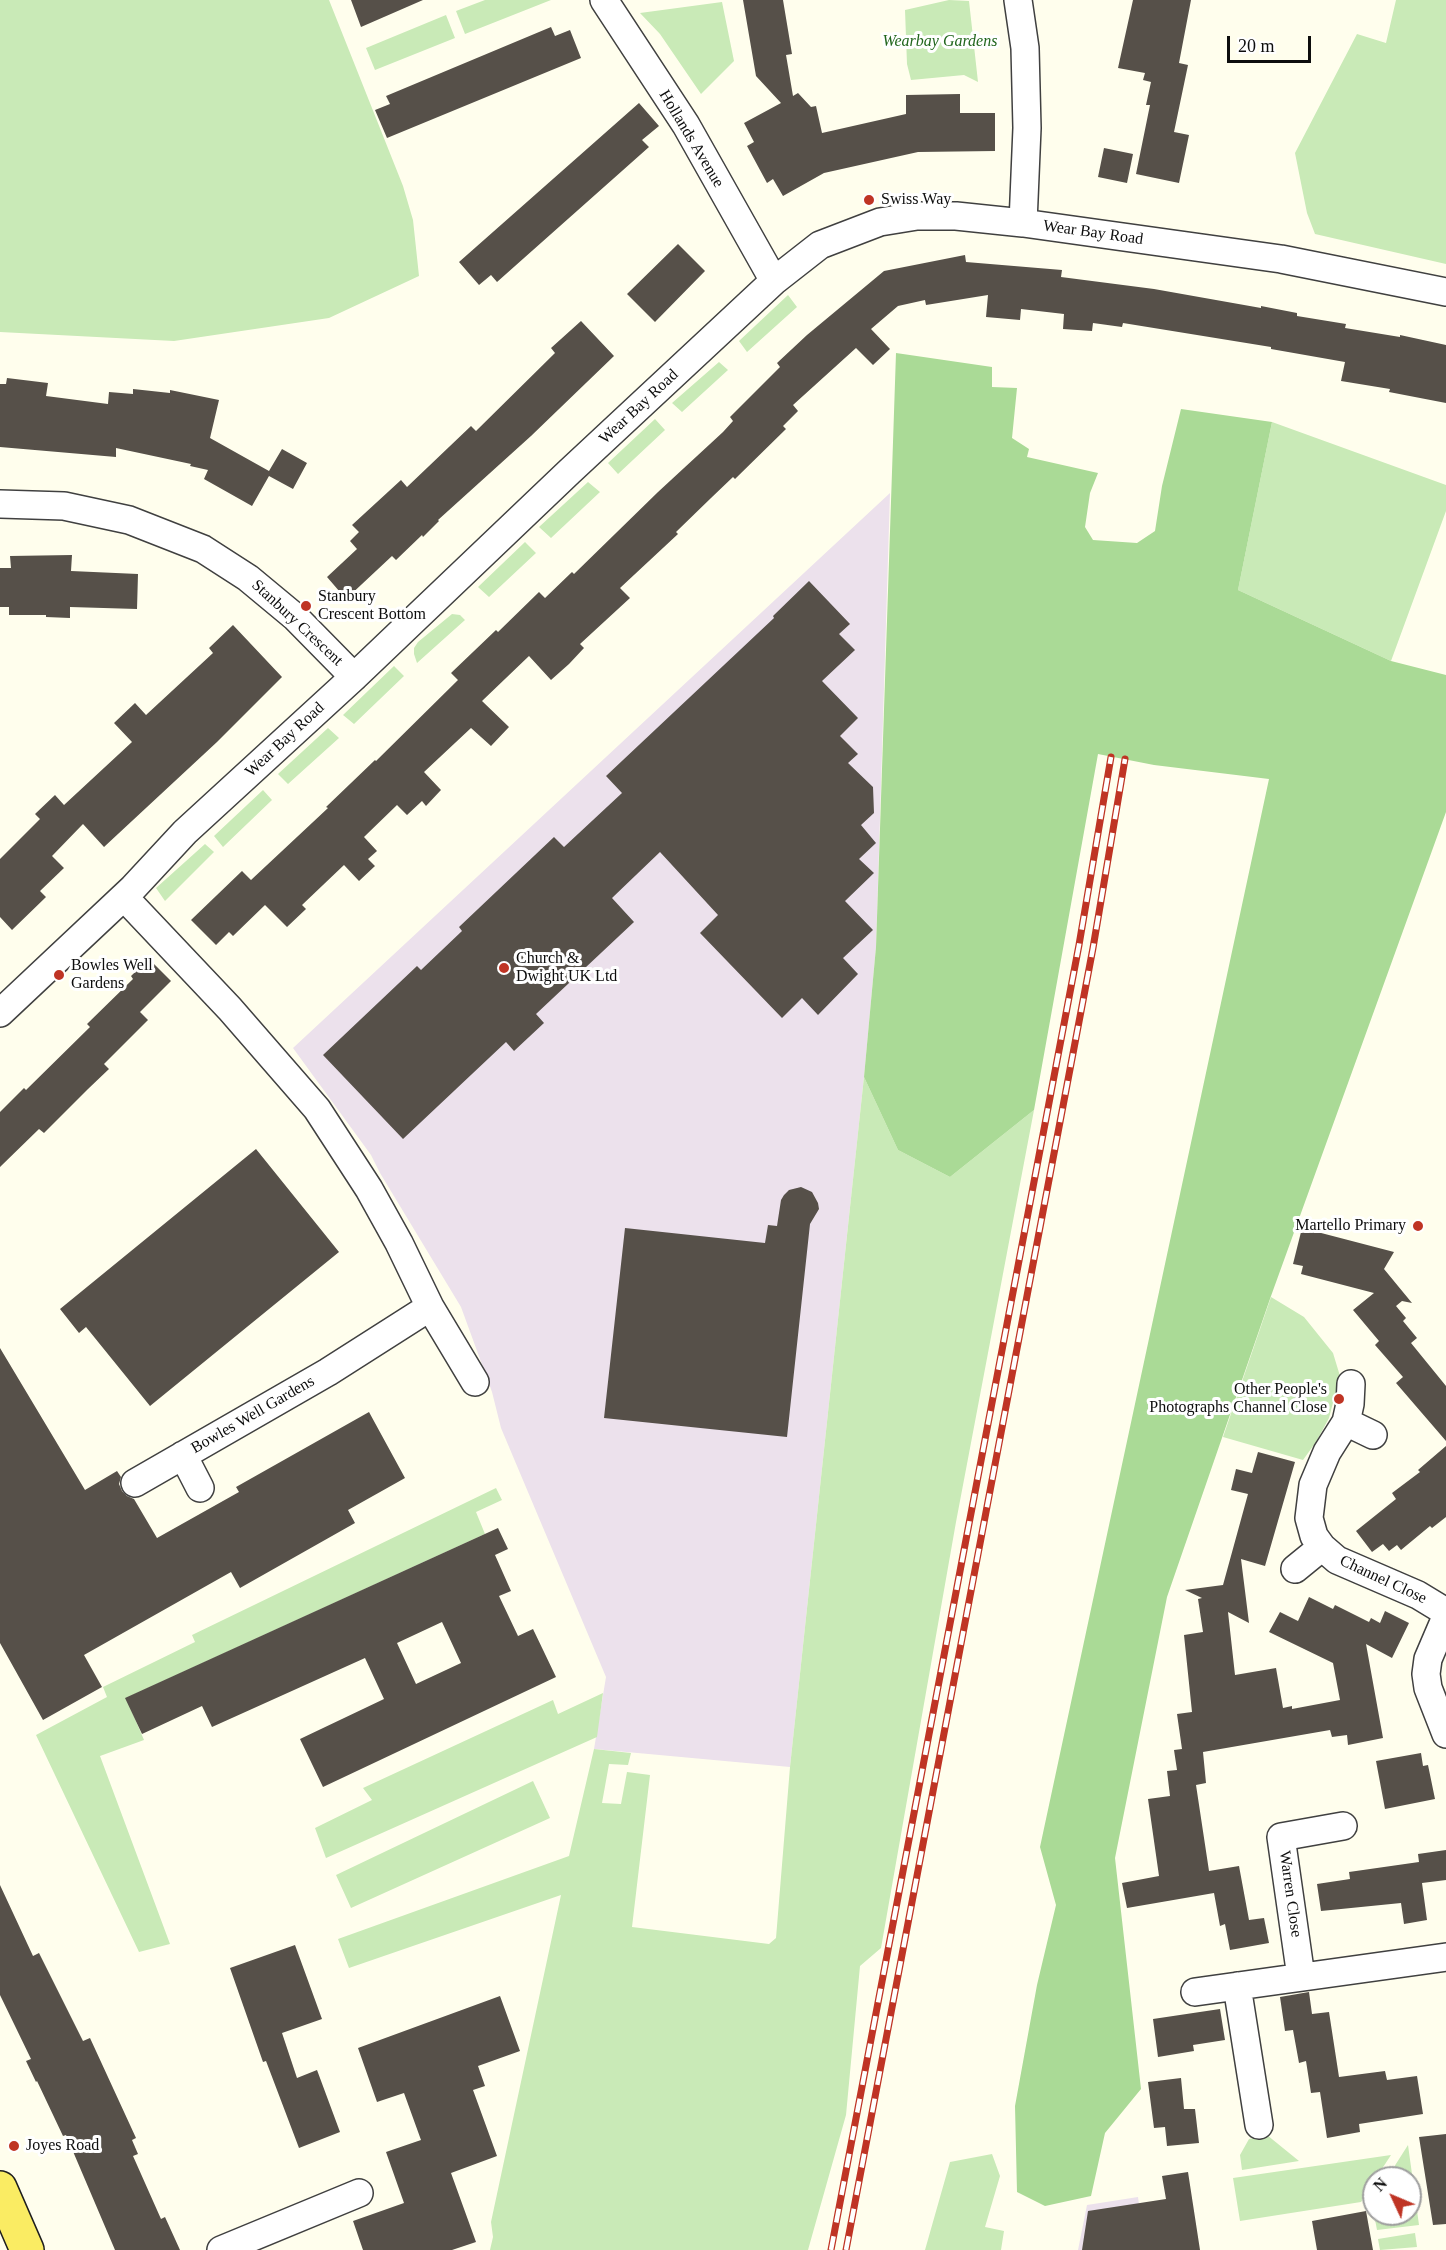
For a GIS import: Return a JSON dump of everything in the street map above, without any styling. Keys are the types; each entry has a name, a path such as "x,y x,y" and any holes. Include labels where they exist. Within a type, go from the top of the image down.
{"main road":[{"path":"0,2188 27,2250"}],"street":[{"name":"Hollands Avenue","path":"604,0 686,125 774,281"},
{"path":"1018,0 1024,48 1027,128 1023,223"},
{"name":"Wear Bay Road","path":"0,1013 124,897 185,832 774,281 820,245 879,222 917,216 956,216 1023,223 1281,259 1446,292"},
{"name":"Stanbury Crescent","path":"0,504 64,506 129,520 203,549 248,578 295,617 354,676"},
{"path":"124,897 230,1009 317,1109 369,1189 399,1243 430,1307 475,1382"},
{"name":"Bowles Well Gardens","path":"135,1483 328,1372 430,1307"},
{"name":"Channel Close","path":"1351,1384 1346,1422 1327,1452 1313,1485 1309,1518 1314,1536 1322,1547 1337,1560 1418,1595 1446,1612"},
{"path":"1346,1422 1374,1435"},
{"path":"183,1455 200,1488"},
{"name":"Channel Close","path":"1294,1569 1322,1547"},
{"path":"1446,1617 1428,1659 1426,1674 1428,1688 1446,1734"},
{"name":"Warren Close","path":"1301,1977 1281,1837 1343,1826"},
{"path":"1195,1992 1446,1957"},
{"path":"1237,1986 1259,2125"},
{"path":"221,2250 359,2193"}],"shaded area":[{"path":"890,493 876,947 790,1767 594,1749 606,1677 501,1428 492,1392 461,1307 371,1155 293,1048"},
{"path":"1138,2197 1145,2250 1078,2250 1087,2205"}],"green space":[{"path":"0,0 329,0 403,186 413,220 419,276 329,318 174,341 0,332"},
{"path":"485,0 551,0 465,34 456,11"},
{"name":"Wearbay Gardens","path":"949,0 969,1 978,82 964,75 911,80 907,64 905,10"},
{"path":"1396,0 1446,0 1446,264 1315,234 1307,213 1295,153 1357,34 1386,43"},
{"path":"722,2 734,61 701,94 660,34 640,13"},
{"path":"446,15 455,38 375,70 366,48"},
{"path":"788,295 797,307 747,352 739,341"},
{"path":"896,353 992,367 992,387 1017,388 1012,438 1029,449 1027,457 1098,473 1090,493 1085,527 1093,540 1137,543 1155,531 1162,486 1181,409 1272,422 1238,590 1391,661 1446,675 1446,812 1271,1296 1167,1597 1115,1858 1141,2089 1105,2133 1091,2196 1045,2206 1017,2192 1015,2106 1037,1985 1056,1905 1040,1847 1269,779 1154,765 1098,754 1034,1110 950,1177 898,1150 864,1077 876,947"},
{"path":"719,362 728,370 682,412 672,403"},
{"path":"655,419 665,430 618,474 608,463"},
{"path":"1272,422 1446,485 1446,511 1391,661 1238,590"},
{"path":"588,482 600,492 551,538 539,527"},
{"path":"525,542 536,553 489,597 478,587"},
{"path":"452,614 460,615 465,620 417,663 414,648 418,642"},
{"path":"394,666 404,676 354,724 343,715"},
{"path":"328,728 339,738 288,784 278,774"},
{"path":"263,790 272,800 223,847 214,836"},
{"path":"205,844 214,852 165,901 156,888"},
{"path":"864,1077 898,1150 950,1177 1034,1110 956,1522 881,1948 860,1966 846,2115 808,2250 490,2250 493,2237 491,2222 561,1895 349,1968 338,1939 569,1856 594,1749 631,1753 628,1765 609,1764 602,1803 621,1804 627,1772 650,1775 632,1927 769,1944 776,1938 790,1767"},
{"path":"1271,1297 1304,1317 1333,1353 1340,1376 1329,1418 1303,1460 1223,1437"},
{"path":"496,1488 502,1500 476,1512 485,1534 126,1698 144,1740 100,1756 170,1944 139,1952 36,1735 107,1697 103,1687 195,1642 192,1635"},
{"path":"603,1693 597,1737 326,1858 315,1828 372,1800 363,1788 553,1700 558,1714"},
{"path":"533,1781 550,1818 351,1908 336,1875"},
{"path":"1267,2135 1299,2161 1242,2170 1240,2155 1249,2139"},
{"path":"1408,2145 1411,2166 1395,2166"},
{"path":"992,2154 1000,2176 985,2227 1004,2231 1001,2250 925,2250 950,2162"},
{"path":"1391,2155 1384,2166 1362,2166 1361,2202 1240,2221 1233,2178"},
{"path":"1376,2226 1411,2226 1377,2230"},
{"path":"1415,2233 1417,2247 1380,2250 1378,2239"}],"building":[{"path":"351,0 423,0 361,27"},
{"path":"743,0 783,0 792,54 786,55 793,96 798,93 811,107 816,106 822,133 906,114 906,95 960,94 960,113 995,113 995,151 918,152 824,173 783,196 773,179 767,183 747,146 754,142 744,123 781,103 756,76"},
{"path":"1133,0 1191,0 1179,63 1188,65 1174,132 1189,135 1179,183 1136,174 1150,105 1146,105 1151,82 1143,80 1145,73 1118,68"},
{"path":"551,27 555,36 570,30 581,58 387,138 375,110 390,104 386,96"},
{"path":"639,103 659,126 642,140 649,147 497,282 491,275 479,285 459,262"},
{"path":"1104,148 1133,154 1127,183 1098,177"},
{"path":"678,244 705,271 655,322 627,294"},
{"path":"965,255 966,262 1062,270 1061,277 1154,289 1261,308 1261,306 1297,313 1297,316 1346,324 1345,328 1400,337 1400,335 1446,345 1446,403 1389,392 1390,389 1341,381 1345,362 1271,349 1271,347 1123,323 1122,327 1093,323 1092,331 1063,329 1064,314 1021,309 1020,320 986,317 988,295 926,305 925,300 898,306 871,329 890,349 873,365 856,348 793,405 798,411 783,426 786,429 735,479 733,477 711,498 676,532 678,534 620,588 630,598 580,644 584,648 569,664 551,680 529,656 482,701 509,727 491,746 471,728 424,772 441,790 426,806 422,801 407,815 397,805 364,837 377,851 368,859 375,866 359,881 344,865 302,905 306,909 287,927 265,905 233,936 229,932 216,945 191,920 242,871 251,880 328,808 326,807 458,680 451,673 496,630 498,632 539,592 545,598 572,572 574,574 723,432 733,421 730,417 780,367 777,363 807,335 884,271"},
{"path":"581,321 614,356 531,436 438,520 423,537 422,535 396,560 392,556 346,599 327,577 357,549 350,541 359,532 352,525 401,480 407,487 471,426 476,431 555,353 551,348"},
{"path":"7,378 48,383 46,396 108,404 109,392 133,394 133,389 170,393 170,390 219,400 210,438 269,471 282,449 307,463 293,489 269,476 252,506 204,479 208,470 190,466 191,464 116,448 116,457 0,447 0,384 6,384"},
{"path":"72,555 71,571 138,574 137,609 70,607 70,618 46,617 46,615 9,615 9,607 0,607 0,568 11,568 10,556"},
{"path":"809,581 850,624 839,634 855,650 822,681 858,718 840,736 858,754 848,763 873,787 874,813 861,825 876,843 859,859 874,873 845,901 873,930 843,958 858,974 818,1015 802,998 782,1018 700,933 718,915 660,852 612,898 634,922 536,1014 544,1023 514,1051 506,1042 403,1139 323,1055 417,966 421,970 462,931 459,927 554,837 564,847 622,793 606,776 774,618 773,616"},
{"path":"233,625 282,677 217,742 104,847 83,824 52,856 64,868 40,891 46,897 12,930 0,917 0,859 40,819 35,814 55,795 64,805 132,742 114,723 135,703 146,715 213,653 209,648"},
{"path":"149,959 171,981 140,1012 148,1020 104,1064 109,1069 44,1133 39,1129 0,1167 0,1112 24,1088 26,1090 90,1027 87,1024 133,979 131,976"},
{"path":"256,1149 339,1252 150,1406 86,1327 79,1333 60,1309"},
{"path":"801,1187 812,1192 819,1209 810,1224 787,1437 604,1418 625,1228 765,1243 768,1225 777,1226 781,1200 784,1195 789,1190"},
{"path":"1302,1228 1394,1252 1384,1269 1412,1303 1402,1301 1396,1306 1406,1318 1403,1321 1417,1338 1411,1343 1446,1386 1446,1441 1396,1383 1403,1377 1375,1345 1379,1341 1353,1310 1374,1293 1301,1274 1303,1266 1293,1264"},
{"path":"0,1348 85,1490 117,1471 121,1477 119,1484 122,1491 134,1499 157,1538 239,1492 236,1487 369,1412 405,1478 348,1510 355,1523 240,1588 231,1572 84,1655 102,1687 43,1720 0,1643"},
{"path":"1446,1446 1446,1517 1432,1528 1430,1526 1401,1550 1397,1545 1389,1551 1383,1544 1372,1552 1356,1531 1396,1499 1392,1493 1420,1472 1418,1470"},
{"path":"1258,1452 1295,1462 1265,1566 1241,1559 1249,1623 1228,1612 1235,1675 1276,1668 1283,1708 1292,1706 1292,1709 1340,1700 1333,1663 1269,1632 1280,1612 1298,1621 1309,1597 1333,1609 1335,1605 1369,1622 1371,1618 1380,1623 1385,1611 1409,1623 1392,1658 1366,1644 1383,1738 1348,1745 1347,1735 1332,1737 1330,1730 1203,1752 1206,1783 1196,1785 1209,1871 1239,1866 1249,1920 1264,1918 1269,1943 1230,1950 1225,1924 1220,1926 1214,1893 1127,1908 1122,1883 1159,1876 1148,1799 1170,1796 1167,1771 1177,1770 1174,1750 1182,1749 1177,1714 1192,1712 1184,1635 1203,1632 1198,1599 1202,1598 1185,1590 1223,1585 1248,1494 1231,1490 1236,1469 1252,1473"},
{"path":"498,1528 508,1549 495,1555 511,1591 499,1596 518,1636 533,1629 556,1677 323,1787 300,1739 384,1699 365,1658 212,1727 202,1706 142,1734 125,1698","holes":["442,1622 461,1663 416,1684 397,1643"]},
{"path":"1421,1753 1423,1766 1428,1765 1435,1799 1385,1809 1376,1761"},
{"path":"1446,1850 1446,1880 1422,1883 1427,1920 1404,1924 1401,1903 1321,1911 1317,1884 1350,1879 1349,1872 1419,1862 1418,1854"},
{"path":"0,1885 33,1956 39,1953 83,2041 90,2038 136,2138 132,2140 138,2154 133,2156 161,2219 165,2217 180,2250 115,2250 66,2135 63,2136 26,2061 31,2059 0,1995"},
{"path":"295,1945 322,2019 282,2033 297,2078 317,2070 340,2132 299,2148 266,2061 263,2062 230,1968"},
{"path":"1309,1992 1312,2014 1329,2012 1339,2077 1385,2071 1387,2080 1417,2076 1423,2114 1359,2124 1360,2132 1327,2138 1320,2092 1311,2093 1306,2061 1299,2063 1293,2030 1285,2031 1280,1997"},
{"path":"500,1996 520,2051 478,2066 485,2086 473,2090 497,2156 451,2173 476,2242 452,2250 363,2250 353,2221 404,2203 386,2152 421,2140 404,2093 377,2102 358,2048"},
{"path":"1220,2009 1225,2040 1193,2045 1194,2051 1158,2057 1153,2019"},
{"path":"1181,2078 1184,2109 1195,2109 1199,2143 1167,2146 1165,2127 1154,2128 1148,2082"},
{"path":"1446,2134 1446,2224 1433,2225 1419,2137"},
{"path":"1188,2172 1200,2250 1082,2250 1088,2211 1166,2199 1162,2176"},
{"path":"1362,2212 1362,2226 1369,2226 1373,2250 1317,2250 1312,2221"}],"railway":[{"path":"831,2250 1079,945 1111,757"},
{"path":"846,2250 1093,948 1125,759"}],"place":[{"name":"Swiss Way","path":"869,200"},
{"name":"Stanbury Crescent Bottom","path":"306,606"},
{"name":"Church & Dwight UK Ltd","path":"504,968"},
{"name":"Bowles Well Gardens","path":"59,975"},
{"name":"Martello Primary","path":"1418,1226"},
{"name":"Other People's Photographs Channel Close","path":"1339,1399"},
{"name":"Joyes Road","path":"14,2146"}]}
